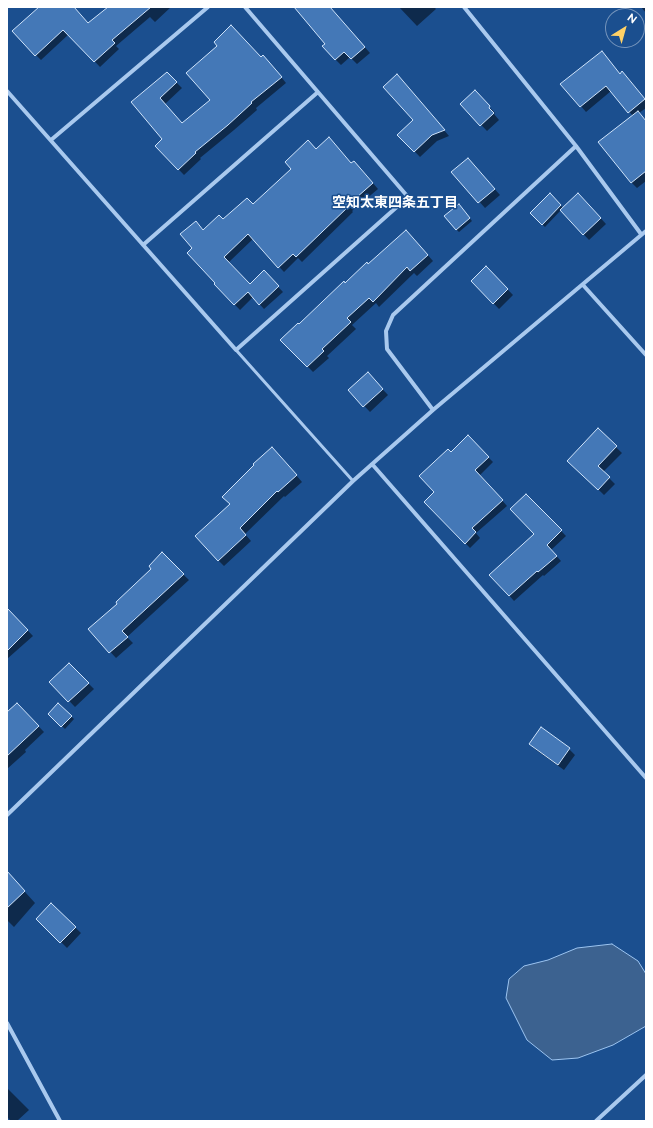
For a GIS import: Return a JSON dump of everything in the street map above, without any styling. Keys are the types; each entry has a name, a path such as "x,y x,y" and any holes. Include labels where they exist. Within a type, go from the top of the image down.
{"street":[{"path":"51,140 208,7"},
{"path":"7,91 236,350 408,197 245,7"},
{"path":"464,7 576,146 641,234"},
{"path":"143,245 318,92"},
{"path":"433,410 387,349 386,332 393,315 576,146"},
{"path":"7,815 353,481 433,410 583,286 646,231"},
{"path":"583,286 646,354"},
{"path":"372,464 646,778"},
{"path":"7,1023 8,1030 60,1121"},
{"path":"596,1121 646,1075"}],"lane":[{"path":"236,350 353,481"}],"water":[{"path":"612,944 638,961 646,974 646,1026 613,1045 578,1058 552,1060 527,1040 506,998 509,979 524,966 548,960 577,948"}],"building":[{"path":"39,7 74,7 88,23 108,7 151,7 112,40 115,43 94,62 63,30 35,56 12,31"},
{"path":"294,7 330,7 365,47 351,59 344,52 335,60 322,46 325,44"},
{"path":"231,25 261,57 263,55 282,77 251,102 252,103 228,125 195,152 196,153 178,170 155,146 162,139 131,102 167,72 177,82 160,98 182,123 210,100 186,73 217,46 214,42"},
{"path":"602,51 620,74 622,71 645,99 628,113 606,86 580,107 560,84"},
{"path":"397,74 445,130 432,135 414,152 397,135 413,120 383,87"},
{"path":"475,90 490,106 489,108 494,113 480,126 460,104"},
{"path":"638,111 646,121 646,171 631,183 598,142"},
{"path":"329,137 351,163 354,161 373,183 348,205 349,206 296,257 293,254 278,268 248,234 224,257 250,284 264,270 279,286 259,305 248,292 234,305 187,253 192,248 180,234 196,221 203,230 219,215 223,219 247,198 253,204 291,169 285,162 308,140 316,149"},
{"path":"468,158 495,189 478,203 451,172"},
{"path":"550,193 561,205 542,225 530,213"},
{"path":"578,193 601,218 583,235 560,210"},
{"path":"459,204 470,218 456,230 444,216"},
{"path":"406,230 428,255 410,271 407,267 373,302 369,298 347,318 351,322 322,349 324,351 307,367 280,340 344,281 345,283 367,262 368,264"},
{"path":"486,266 508,289 493,304 471,281"},
{"path":"368,372 383,389 363,407 348,390"},
{"path":"598,428 617,446 598,466 610,477 598,490 567,461"},
{"path":"468,435 489,457 475,470 503,500 472,528 476,532 465,544 424,502 434,492 419,476 448,449 451,452"},
{"path":"272,447 297,475 278,492 277,491 240,528 246,535 218,561 195,536 230,504 222,497 254,465 253,464"},
{"path":"526,494 562,530 547,545 557,556 538,572 537,571 509,596 489,575 534,534 510,509"},
{"path":"162,552 184,574 122,631 128,637 109,653 88,629 117,604 116,602 151,569 149,566"},
{"path":"7,608 28,630 7,651"},
{"path":"69,663 89,683 68,702 49,682"},
{"path":"17,703 39,726 7,756 7,712"},
{"path":"58,703 72,716 61,727 48,714"},
{"path":"541,727 570,748 558,765 529,744"},
{"path":"7,871 25,891 7,908"},
{"path":"51,903 76,927 60,943 36,919"}],"district":[{"name":"空知太東四条五丁目","path":"395,203"}]}
